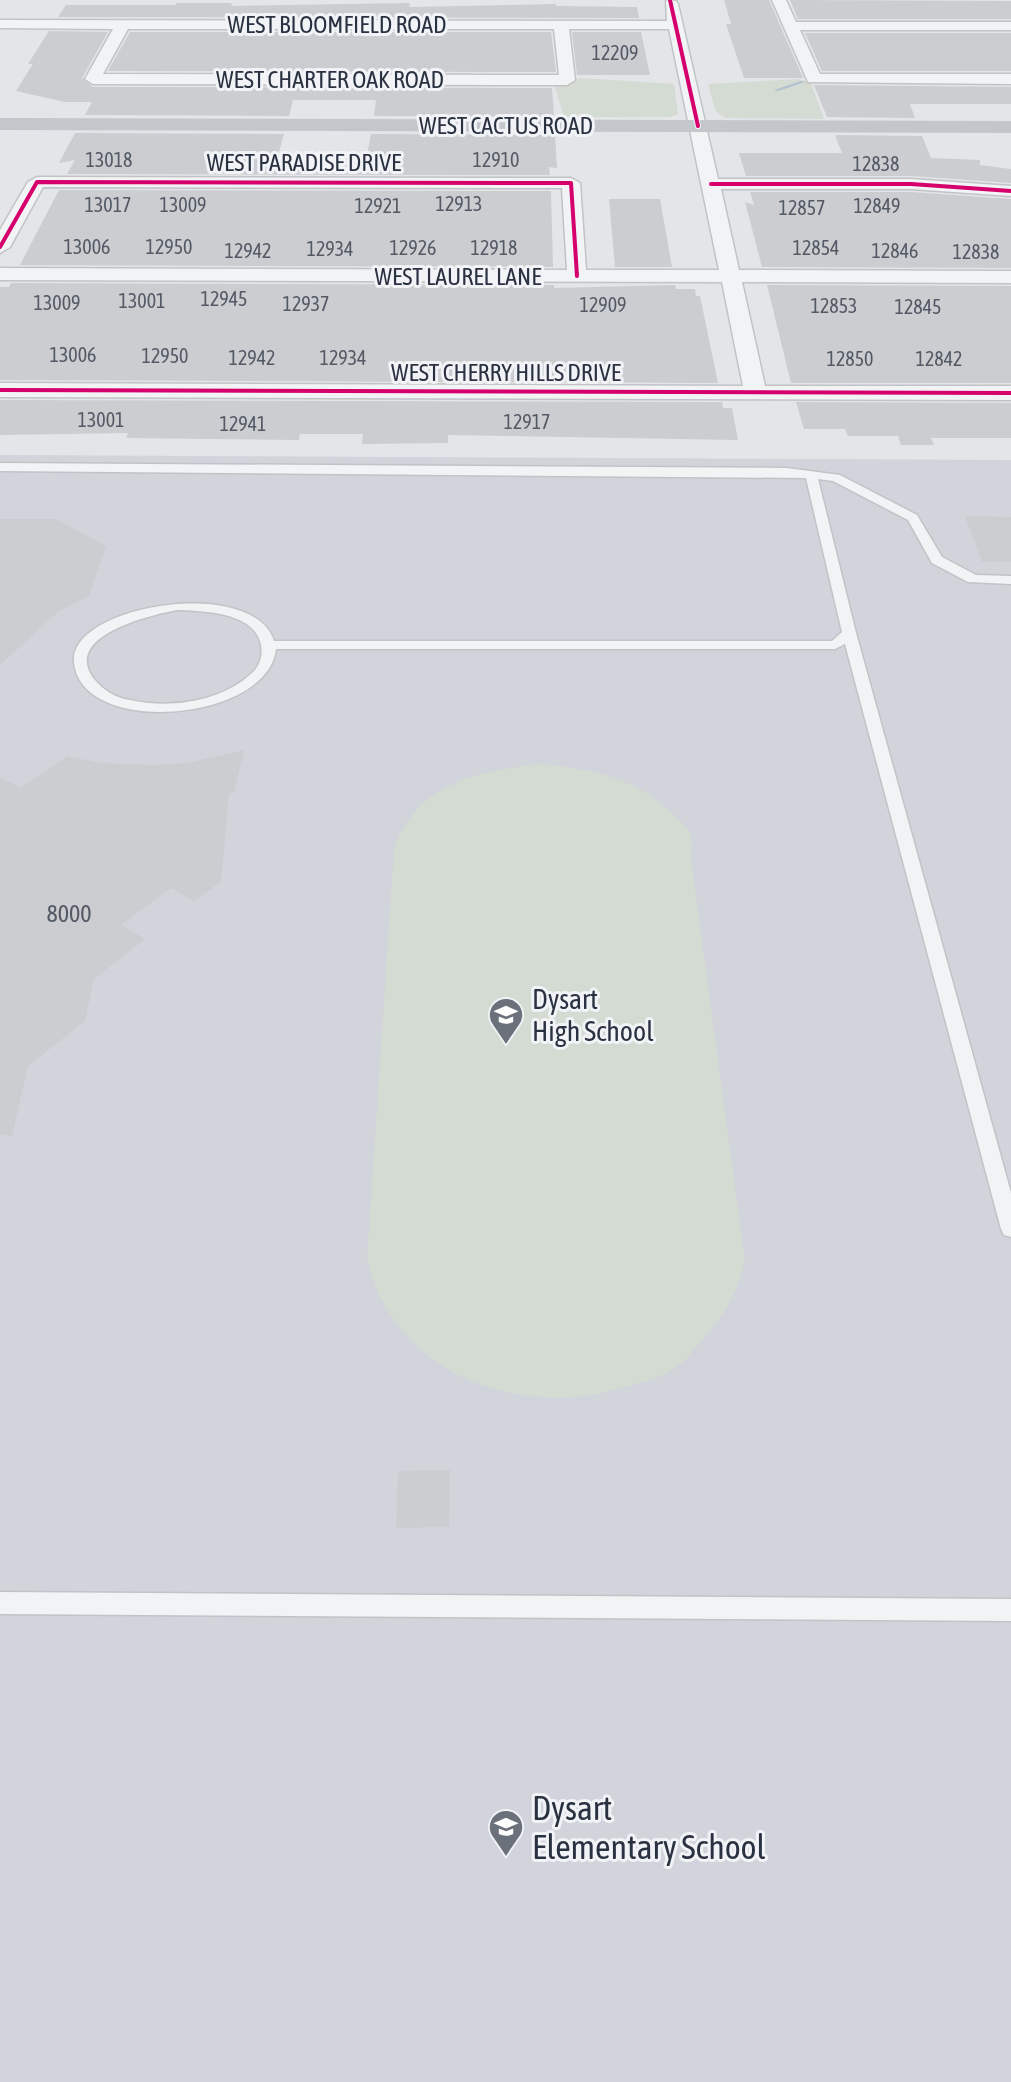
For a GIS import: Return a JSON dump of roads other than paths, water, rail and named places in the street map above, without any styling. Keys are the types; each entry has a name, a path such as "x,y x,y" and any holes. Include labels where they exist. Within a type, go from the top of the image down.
{"main road":[{"name":"WEST CACTUS ROAD","path":"0,124 1011,127"}],"street":[{"path":"670,0 756,393"},
{"path":"779,0 814,79 1011,79"},
{"path":"789,26 963,20 1011,26"},
{"name":"WEST BLOOMFIELD ROAD","path":"0,24 675,25"},
{"name":"WEST CHARTER OAK ROAD","path":"123,24 93,79 567,80 561,24"},
{"name":"WEST PARADISE DRIVE","path":"0,247 37,182 571,183 577,276"},
{"path":"711,184 911,184 1011,191"},
{"name":"WEST LAUREL LANE","path":"0,274 1011,277"},
{"name":"WEST CHERRY HILLS DRIVE","path":"0,390 1011,393"}],"lane":[{"path":"0,467 787,472 836,478 913,518 937,560 973,579 1011,580"},
{"path":"811,475 849,633 1011,1229"},
{"path":"177,606 220,609 254,623 264,633 269,645 268,660 258,675 241,689 189,706 160,708 108,698 91,687 82,673 81,658 89,642 115,623 151,610 177,606"},
{"path":"269,645 835,645 849,633"},
{"path":"0,1603 1011,1610"}],"waterway":[{"path":"776,90 803,82"}],"place":[{"name":"Dysart High School","path":"506,1046"},
{"name":"Dysart Elementary School","path":"506,1858"}]}
